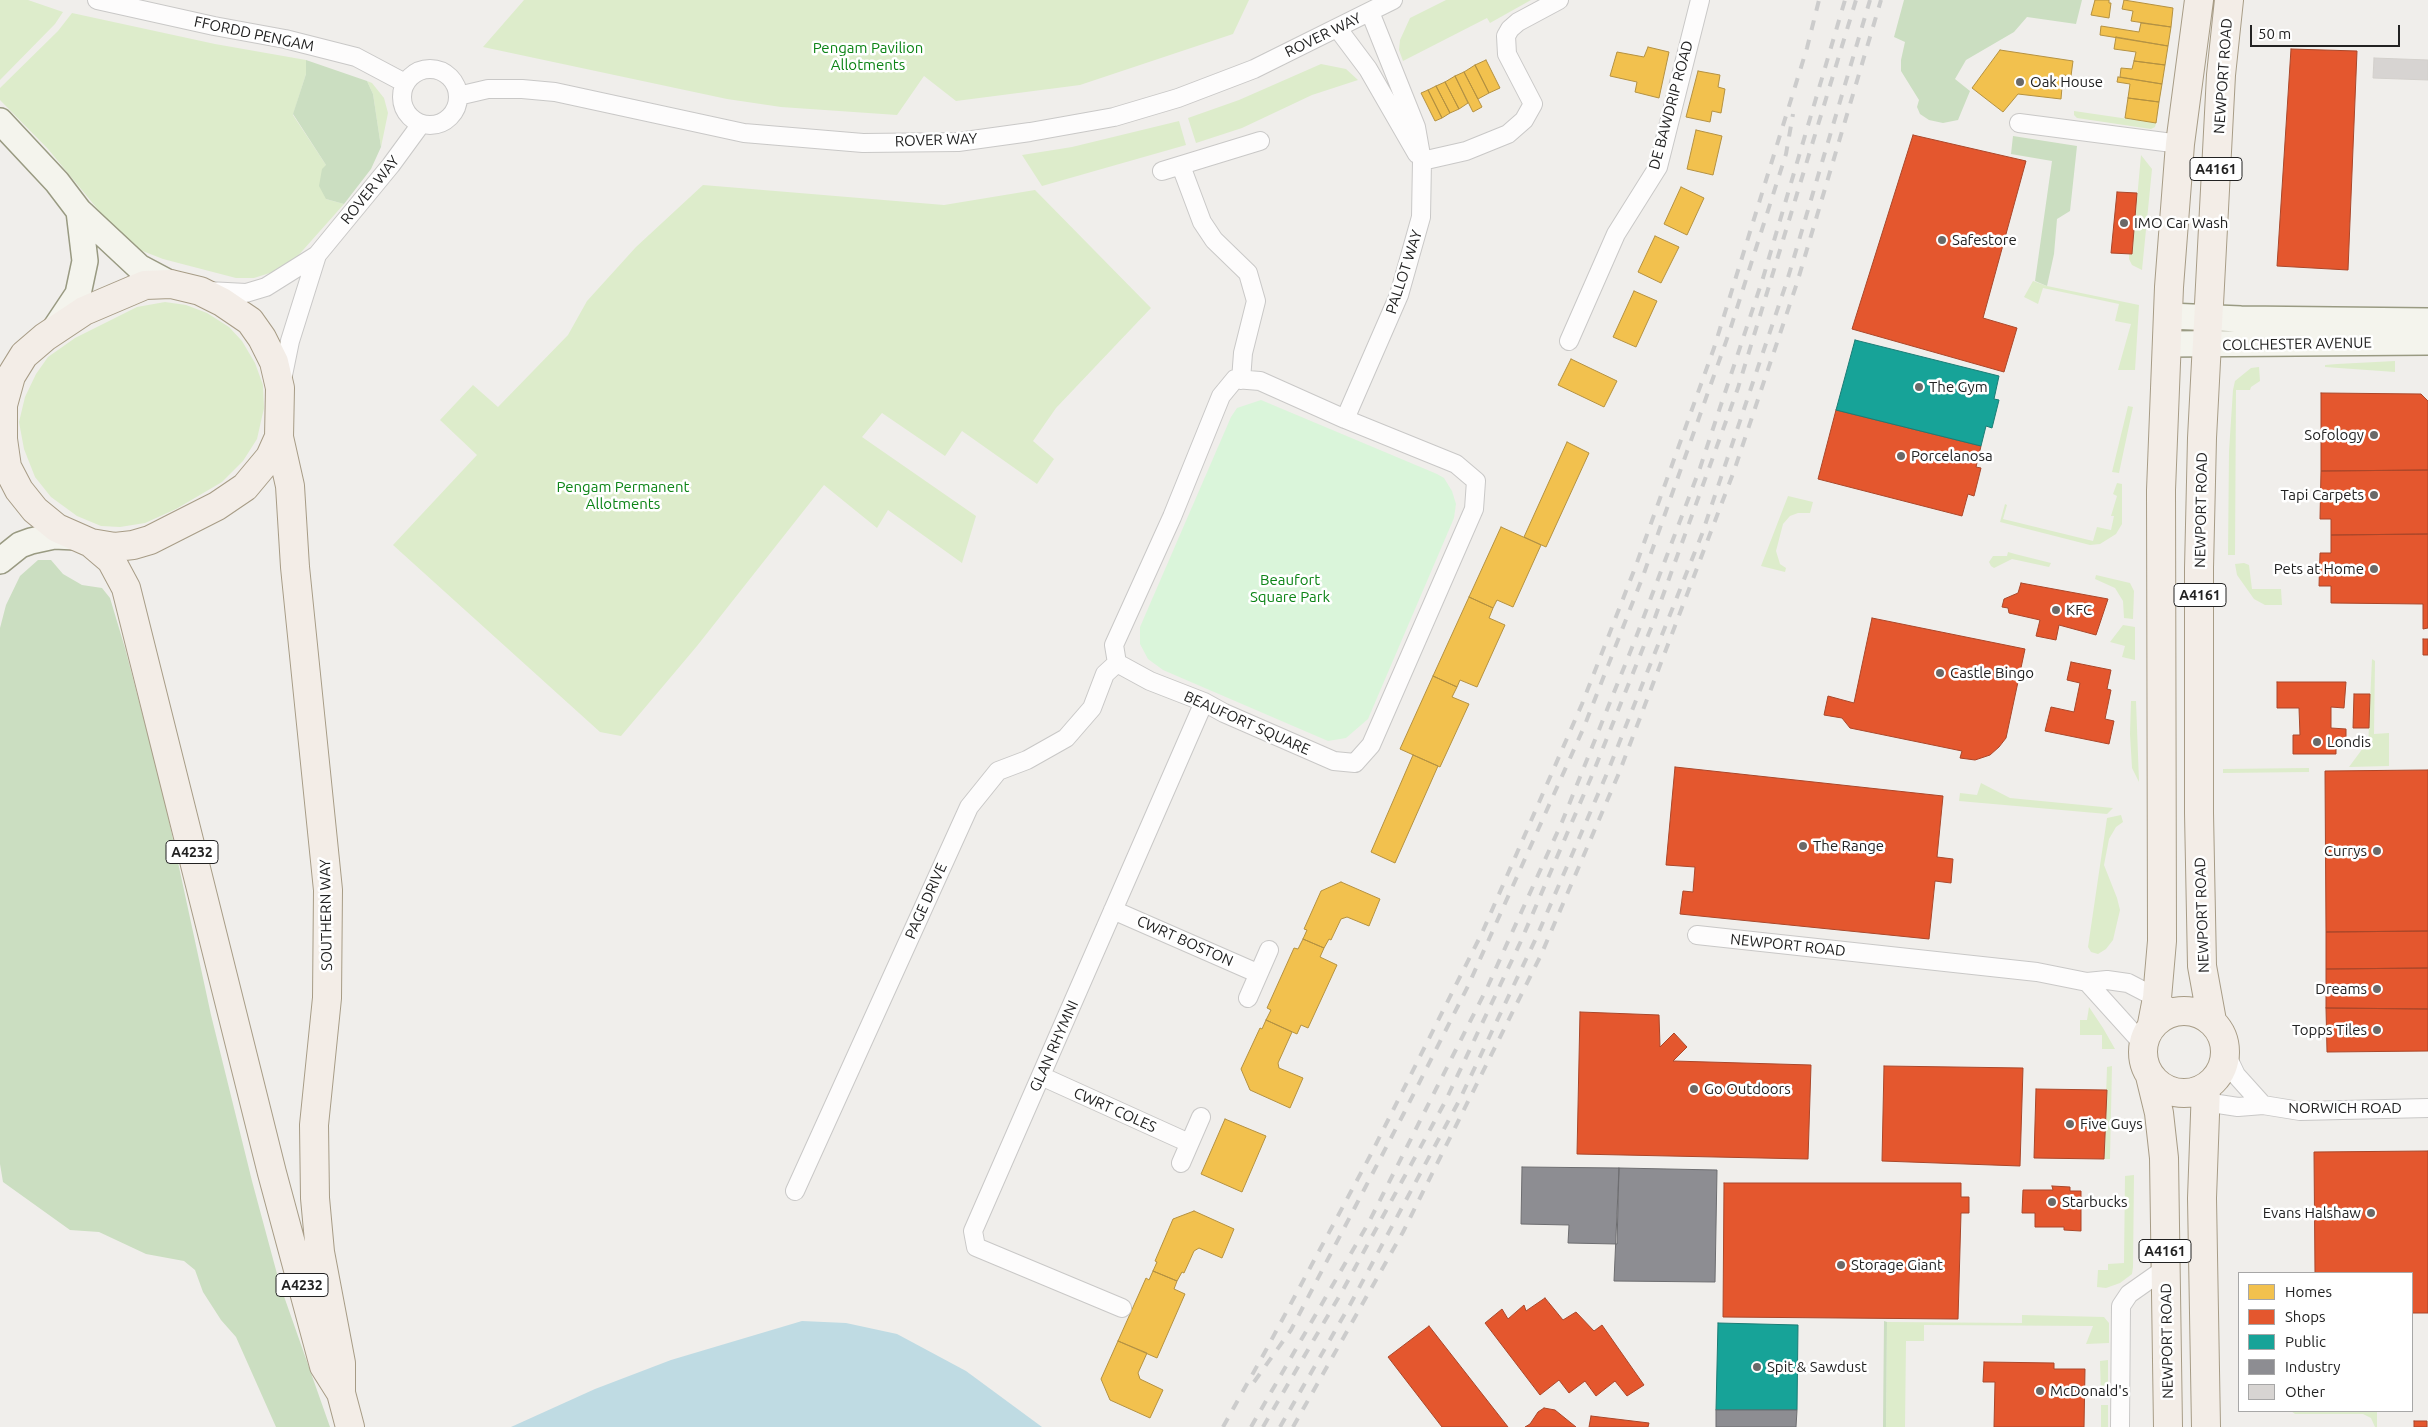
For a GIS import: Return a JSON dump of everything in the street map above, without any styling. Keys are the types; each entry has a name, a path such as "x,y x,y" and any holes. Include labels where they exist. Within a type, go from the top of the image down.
{"main road":[{"name":"NEWPORT ROAD","path":"2157,1019 2162,940 2161,490 2168,316 2171,246 2180,144 2199,0"},
{"name":"NEWPORT ROAD","path":"2212,1021 2202,966 2199,796 2199,568 2202,438 2221,84 2228,0"},
{"path":"171,284 200,291 222,302 250,321 262,338 274,362 280,388 279,437 270,457 250,482 217,506 150,540 133,546 115,546 83,540 57,528 35,510 19,490 7,467 2,411 11,376 24,355 54,330 84,311 145,285 171,284"},
{"name":"SOUTHERN WAY","path":"279,437 290,486 295,567 328,890 327,998 314,1125 315,1198 320,1252 341,1364 341,1394 350,1427"},
{"name":"SOUTHERN WAY","path":"83,540 111,560 126,588 280,1202 324,1366 341,1394"},
{"path":"2157,1019 2186,1010 2198,1012 2212,1021"},
{"name":"A4161","path":"2150,1076 2144,1064 2157,1019"},
{"name":"A4161","path":"2212,1021 2223,1039 2225,1052"},
{"path":"2150,1076 2165,1089 2198,1094 2218,1074 2224,1063 2225,1052"},
{"name":"NEWPORT ROAD","path":"2150,1076 2159,1113 2164,1158 2168,1427"},
{"name":"A4161","path":"2198,1094 2202,1198 2206,1427"}],"street":[{"name":"FFORDD PENGAM","path":"97,0 214,26 285,39 356,57 405,83"},
{"name":"ROVER WAY","path":"458,96 488,89 556,92 744,133 853,142 958,142 1030,132 1114,117 1178,98 1254,69 1338,29 1393,0"},
{"path":"1338,29 1368,69 1422,161 1466,151 1491,141 1508,134 1524,120 1533,104 1508,54 1506,36 1510,29 1518,22 1559,0"},
{"name":"DE BAWDRIP ROAD","path":"1570,341 1616,234 1658,167 1700,0"},
{"name":"PALLOT WAY","path":"1348,412 1399,295 1421,217 1422,161 1416,127 1370,12"},
{"path":"423,69 440,70 453,80 458,96 457,104 450,117 436,124 421,124 408,114 404,107 402,99 405,83 410,77 423,69"},
{"path":"0,121 45,169 78,211 139,266 171,284"},
{"path":"2019,123 2180,144"},
{"name":"ROVER WAY","path":"317,255 391,165 421,124"},
{"path":"1162,171 1260,141"},
{"path":"1118,663 1114,645 1172,517 1221,396 1235,379 1241,380 1243,353 1256,301 1248,273 1214,240 1202,222 1181,166"},
{"path":"54,330 78,294 85,261 78,211"},
{"path":"200,291 246,292 266,287 317,255"},
{"path":"280,388 290,341 317,255"},
{"name":"COLCHESTER AVENUE","path":"2168,316 2428,320"},
{"name":"COLCHESTER AVENUE","path":"2167,344 2428,342"},
{"name":"BEAUFORT SQUARE","path":"1118,663 1150,681 1204,702 1224,713 1334,761 1355,763 1371,745 1474,509 1476,481 1456,464 1348,412 1260,381 1241,380"},
{"path":"0,561 20,545 31,541 54,536 83,540"},
{"name":"PAGE DRIVE","path":"795,1191 968,807 998,771 1027,760 1066,738 1092,708 1105,674 1118,663"},
{"name":"GLAN RHYMNI","path":"1122,1308 976,1247 973,1231 1204,702"},
{"name":"CWRT BOSTON","path":"1114,910 1257,973"},
{"name":"NEWPORT ROAD","path":"1697,935 2037,972 2087,982 2107,980 2128,983 2157,1019"},
{"path":"1248,998 1257,973 1269,950"},
{"path":"2087,982 2157,1019"},
{"path":"2225,1052 2236,1075 2263,1105"},
{"name":"CWRT COLES","path":"1041,1076 1190,1144"},
{"name":"NORWICH ROAD","path":"2198,1094 2238,1107 2263,1105 2300,1111 2428,1108"},
{"path":"1181,1163 1201,1117"},
{"path":"2120,1427 2121,1306 2128,1294 2166,1268"}],"green space":[{"path":"0,0 28,0 63,12 55,24 0,80"},
{"name":"Pengam Pavilion Allotments","path":"524,0 1249,0 1233,34 1080,85 956,101 924,76 897,115 781,107 727,99 483,47"},
{"path":"1446,0 1531,0 1490,23 1487,18 1403,61 1399,50 1400,40 1410,18"},
{"path":"1904,0 2082,0 2076,24 2027,17 2014,32 1966,60 1955,79 1970,91 1958,120 1943,123 1929,120 1920,114 1917,107 1919,100 1901,71 1901,60 1905,42 1894,37"},
{"path":"72,13 215,44 306,60 306,74 293,115 326,165 326,199 344,204 296,258 276,271 254,278 236,278 163,259 140,250 114,229 48,149 0,100 0,88 58,31"},
{"path":"306,60 367,81 373,94 381,147 371,169 344,204 326,199 319,186 322,169 326,165 293,114 306,74"},
{"path":"1321,64 1346,69 1358,80 1312,95 1242,128 1196,143 1188,118 1239,100"},
{"path":"367,81 372,83 384,98 388,113 381,147 373,94"},
{"path":"2074,111 2156,123 2155,127 2151,129 2077,118 2074,115"},
{"path":"1179,121 1186,145 1042,186 1022,155 1072,147"},
{"path":"2013,136 2077,146 2070,211 2057,219 2054,254 2047,286 2035,281 2052,161 2011,154"},
{"path":"2141,155 2152,169 2142,270 2132,265 2129,259 2129,254 2132,254"},
{"name":"Pengam Permanent Allotments","path":"703,185 944,205 1035,190 1151,308 1056,408 1033,441 1054,459 1037,484 962,431 945,456 882,413 862,437 976,516 962,563 888,510 877,528 824,485 697,646 621,736 600,732 393,545 477,455 440,420 473,385 498,407 568,335 587,301 636,247"},
{"path":"2033,281 2047,286 2139,305 2135,370 2118,370 2131,324 2115,321 2119,304 2043,288 2038,304 2024,297"},
{"path":"165,302 186,305 207,313 229,327 242,341 255,363 263,385 264,408 257,439 243,461 222,482 176,509 145,523 120,527 101,526 77,516 51,497 35,477 24,449 19,422 25,397 36,374 48,357 75,338 137,307"},
{"path":"2395,361 2395,372 2325,367 2325,365"},
{"path":"2259,367 2260,381 2251,387 2250,390 2236,390 2235,555 2228,555 2229,451 2233,390 2235,381 2251,368"},
{"name":"Beaufort Square Park","path":"1261,400 1437,474 1444,478 1452,491 1456,504 1454,518 1368,719 1346,738 1328,741 1163,670 1148,659 1140,644 1140,627 1231,417 1237,408"},
{"path":"2128,406 2133,407 2119,473 2112,472"},
{"path":"2117,483 2122,484 2122,524 2116,534 2100,544 2090,545 2000,522 2005,504 2007,505 2003,519 2093,541 2097,527 2111,530 2114,516 2111,516 2117,496 2113,494"},
{"path":"1788,496 1813,502 1810,513 1798,513 1790,516 1783,524 1776,551 1780,564 1786,568 1785,572 1761,566"},
{"path":"2008,552 2051,563 2049,567 2012,559 1994,568 1991,566 1989,562 1993,556 2007,556"},
{"path":"38,560 51,560 63,574 82,585 102,588 110,598 163,793 211,1015 252,1181 280,1285 330,1427 276,1427 236,1337 221,1320 203,1292 195,1270 184,1261 146,1254 99,1232 70,1230 3,1182 0,1164 0,628 6,605 20,576"},
{"path":"2244,563 2249,565 2252,589 2281,589 2282,605 2265,605 2254,599 2237,575 2235,564"},
{"path":"2096,575 2130,583 2134,591 2133,619 2124,618 2123,601 2115,588 2095,579"},
{"path":"2123,625 2135,627 2135,660 2122,657 2125,646 2110,642"},
{"path":"2372,659 2375,661 2374,734 2389,733 2389,766 2349,767 2363,748 2368,748"},
{"path":"2131,701 2136,701 2139,782 2132,768"},
{"path":"2309,768 2309,772 2223,773 2223,769"},
{"path":"1981,783 2010,798 2113,808 2107,814 1959,801 1960,793 1977,795"},
{"path":"2121,815 2123,822 2116,827 2109,839 2104,865 2120,910 2113,940 2106,949 2098,954 2091,952 2088,947 2107,818"},
{"path":"2089,1007 2115,1049 2102,1049 2102,1035 2080,1035 2080,1020 2087,1020"},
{"path":"2112,1066 2110,1159 2104,1159 2107,1067"},
{"path":"2134,1175 2132,1274 2120,1283 2106,1288 2097,1287 2098,1270 2108,1270 2108,1264 2124,1263 2125,1176"},
{"path":"2022,1315 2104,1317 2109,1323 2109,1343 2086,1344 2093,1326 1924,1325 1924,1341 1906,1341 1905,1427 1886,1427 1887,1322 2022,1323"},
{"path":"1884,1321 1887,1322 1886,1427 1883,1427"},
{"path":"2108,1360 2108,1394 2101,1394 2100,1361"},
{"path":"2101,1405 2108,1405 2108,1427 2101,1427"},
{"path":"2292,1412 2377,1412 2377,1427 2375,1427 2371,1418 2363,1414 2295,1414"}],"water":[{"path":"802,1321 846,1323 897,1334 966,1371 1042,1427 511,1427 595,1389 671,1360"}],"building: Homes":[{"path":"2095,0 2109,0 2109,3 2111,3 2109,18 2091,15"},
{"path":"2124,0 2173,8 2171,27 2131,21 2133,11 2122,9"},
{"path":"2141,23 2171,27 2168,46 2100,35 2101,26 2139,32"},
{"path":"2116,37 2168,46 2165,65 2134,61 2136,52 2114,49"},
{"path":"1648,47 1669,52 1659,98 1635,92 1637,82 1610,76 1617,52 1644,57"},
{"name":"Oak House","path":"2000,50 2073,61 2071,76 2063,75 2061,99 2018,94 2003,112 1972,88"},
{"path":"1486,60 1500,88 1489,93 1475,65"},
{"path":"2134,61 2165,65 2162,84 2120,77 2121,68 2132,69"},
{"path":"1475,65 1489,93 1478,99 1464,72"},
{"path":"1698,71 1720,75 1718,87 1725,89 1721,113 1712,111 1710,122 1686,117"},
{"path":"1464,72 1482,107 1473,112 1455,76"},
{"path":"1455,76 1468,103 1459,109 1445,82"},
{"path":"2118,77 2162,84 2159,102 2128,98 2130,84 2117,82"},
{"path":"1445,82 1459,109 1450,113 1436,86"},
{"path":"1436,86 1450,113 1442,118 1428,90"},
{"path":"1428,90 1442,118 1435,121 1421,93"},
{"path":"2128,98 2159,102 2156,123 2125,118"},
{"path":"1696,130 1722,136 1713,175 1687,169"},
{"path":"1681,187 1704,198 1687,235 1664,224"},
{"path":"1655,236 1679,247 1661,283 1638,272"},
{"path":"1634,291 1657,301 1636,347 1613,337"},
{"path":"1571,359 1617,381 1604,407 1558,385"},
{"path":"1567,442 1589,453 1546,547 1524,537"},
{"path":"1501,527 1541,545 1513,607 1497,600 1493,608 1469,597"},
{"path":"1469,597 1493,608 1489,618 1505,625 1477,687 1460,680 1457,687 1433,676"},
{"path":"1433,676 1457,687 1452,697 1469,704 1440,767 1400,749"},
{"path":"1413,755 1438,766 1395,863 1371,852"},
{"path":"1341,882 1380,899 1369,926 1347,917 1341,919 1331,940 1329,939 1324,948 1303,939 1307,930 1304,929 1321,891"},
{"path":"1303,939 1324,948 1320,957 1337,965 1308,1028 1301,1025 1297,1034 1266,1020 1271,1010 1267,1008 1294,948 1298,949"},
{"path":"1266,1020 1292,1032 1278,1063 1279,1068 1303,1078 1290,1108 1250,1090 1241,1069 1260,1028 1262,1029"},
{"path":"1225,1119 1266,1136 1242,1192 1201,1174"},
{"path":"1194,1211 1234,1229 1222,1258 1199,1248 1194,1251 1184,1273 1182,1272 1177,1281 1153,1271 1157,1262 1155,1261 1173,1219"},
{"path":"1153,1271 1177,1281 1174,1289 1185,1294 1157,1358 1118,1341 1146,1278 1149,1280"},
{"path":"1118,1341 1147,1353 1138,1373 1140,1379 1163,1390 1150,1418 1110,1400 1101,1379"}],"building: Shops":[{"path":"2291,49 2357,51 2348,270 2277,266"},
{"name":"Safestore","path":"1913,135 2026,161 1983,318 2017,328 2004,372 1852,329"},
{"name":"IMO Car Wash","path":"2117,192 2137,193 2132,254 2111,253"},
{"name":"Sofology","path":"2321,393 2421,394 2428,401 2428,470 2321,471"},
{"name":"Porcelanosa","path":"1836,410 1981,446 1976,467 1981,468 1974,496 1968,494 1962,516 1818,479"},
{"name":"Tapi Carpets","path":"2428,470 2428,534 2331,535 2331,519 2320,519 2321,471"},
{"name":"Pets at Home","path":"2428,534 2428,628 2423,629 2423,604 2331,603 2331,586 2319,586 2320,553 2331,553 2331,535"},
{"name":"KFC","path":"2021,583 2108,599 2096,635 2059,625 2056,640 2036,636 2040,620 2009,613 2008,608 2002,607 2004,599 2018,593"},
{"name":"Castle Bingo","path":"1872,618 2025,649 2006,738 1999,747 1990,755 1975,760 1960,758 1962,751 1850,728 1842,718 1824,715 1828,696 1854,703"},
{"path":"2423,639 2428,639 2428,655 2423,655"},
{"path":"2071,662 2111,670 2107,689 2111,690 2105,719 2114,721 2109,744 2045,731 2051,707 2074,712 2080,683 2067,680"},
{"path":"2277,682 2346,682 2344,708 2331,707 2331,728 2346,729 2346,740 2336,741 2336,754 2293,754 2293,735 2300,735 2299,708 2277,708"},
{"path":"2354,694 2370,694 2369,728 2353,728"},
{"name":"The Range","path":"1675,767 1943,796 1937,857 1953,859 1951,883 1935,881 1929,939 1680,914 1683,891 1693,892 1695,867 1666,865"},
{"name":"Currys","path":"2428,770 2428,931 2326,932 2325,771"},
{"path":"2428,931 2428,968 2326,969 2326,932"},
{"name":"Dreams","path":"2428,968 2428,1009 2326,1008 2326,969"},
{"name":"Topps Tiles","path":"2326,1008 2428,1009 2428,1051 2327,1052"},
{"name":"Go Outdoors","path":"1580,1012 1659,1015 1660,1047 1674,1033 1687,1047 1673,1061 1811,1065 1808,1159 1577,1154"},
{"path":"1884,1066 2023,1068 2020,1166 1882,1161"},
{"name":"Five Guys","path":"2036,1089 2107,1090 2104,1159 2034,1158"},
{"name":"Evans Halshaw","path":"2428,1151 2428,1313 2413,1313 2413,1272 2315,1272 2314,1152"},
{"name":"Storage Giant","path":"1724,1183 1961,1183 1961,1197 1969,1197 1969,1213 1961,1213 1958,1319 1723,1317"},
{"name":"Starbucks","path":"2052,1186 2070,1187 2070,1191 2081,1191 2081,1231 2064,1230 2064,1227 2035,1227 2035,1213 2022,1213 2023,1190 2053,1190"},
{"path":"1545,1298 1563,1320 1576,1312 1594,1331 1602,1325 1644,1385 1627,1396 1615,1381 1596,1396 1585,1381 1569,1393 1559,1380 1540,1395 1485,1323 1502,1309 1508,1319 1524,1305 1526,1311"},
{"path":"1429,1326 1508,1427 1442,1427 1388,1357"},
{"name":"McDonald's","path":"1984,1362 2054,1363 2054,1369 2085,1369 2084,1427 1994,1427 1995,1382 1983,1382"},
{"path":"1544,1408 1555,1410 1576,1427 1525,1427"},
{"path":"1591,1416 1649,1423 1648,1427 1589,1427"},
{"path":"2414,1421 2427,1421 2427,1427 2414,1427"}],"building: Public":[{"name":"The Gym","path":"1855,340 1999,376 1994,399 1999,400 1992,428 1986,426 1981,446 1836,410"},
{"name":"Spit & Sawdust","path":"1718,1323 1798,1325 1797,1410 1716,1410"}],"building: Industry":[{"path":"1522,1167 1619,1168 1617,1244 1568,1243 1569,1225 1521,1224"},
{"path":"1619,1168 1717,1170 1715,1282 1614,1281"},
{"path":"1716,1410 1797,1410 1796,1427 1716,1427"}],"building: Other":[{"path":"2374,58 2428,60 2428,80 2373,78"}],"railway":[{"path":"1223,1427 1370,1156 1482,933 1582,704 1635,568 1714,348 1807,48 1819,0"},
{"path":"1251,1427 1369,1222 1487,988 1562,822 1635,640 1700,468 1763,278 1845,0"},
{"path":"1263,1427 1344,1288 1445,1102 1521,941 1593,773 1653,623 1738,388 1856,0"},
{"path":"1280,1427 1351,1303 1460,1099 1537,936 1608,771 1702,534 1787,281 1870,0"},
{"path":"1293,1427 1403,1232 1541,955 1619,773 1734,471 1797,283 1881,0"},
{"path":"1254,1382 1291,1330 1468,986 1584,727 1643,576 1729,333 1786,154 1793,114"}],"place":[{"name":"Oak House","path":"2020,82"},
{"name":"IMO Car Wash","path":"2124,223"},
{"name":"Safestore","path":"1942,240"},
{"name":"The Gym","path":"1919,387"},
{"name":"Sofology","path":"2374,435"},
{"name":"Porcelanosa","path":"1901,456"},
{"name":"Tapi Carpets","path":"2374,495"},
{"name":"Pets at Home","path":"2374,569"},
{"name":"KFC","path":"2056,610"},
{"name":"Castle Bingo","path":"1940,673"},
{"name":"Londis","path":"2317,742"},
{"name":"The Range","path":"1803,846"},
{"name":"Currys","path":"2377,851"},
{"name":"Dreams","path":"2377,989"},
{"name":"Topps Tiles","path":"2377,1030"},
{"name":"Go Outdoors","path":"1694,1089"},
{"name":"Five Guys","path":"2070,1124"},
{"name":"Starbucks","path":"2052,1202"},
{"name":"Evans Halshaw","path":"2371,1213"},
{"name":"Storage Giant","path":"1841,1265"},
{"name":"Spit & Sawdust","path":"1757,1367"},
{"name":"McDonald's","path":"2040,1391"}]}
